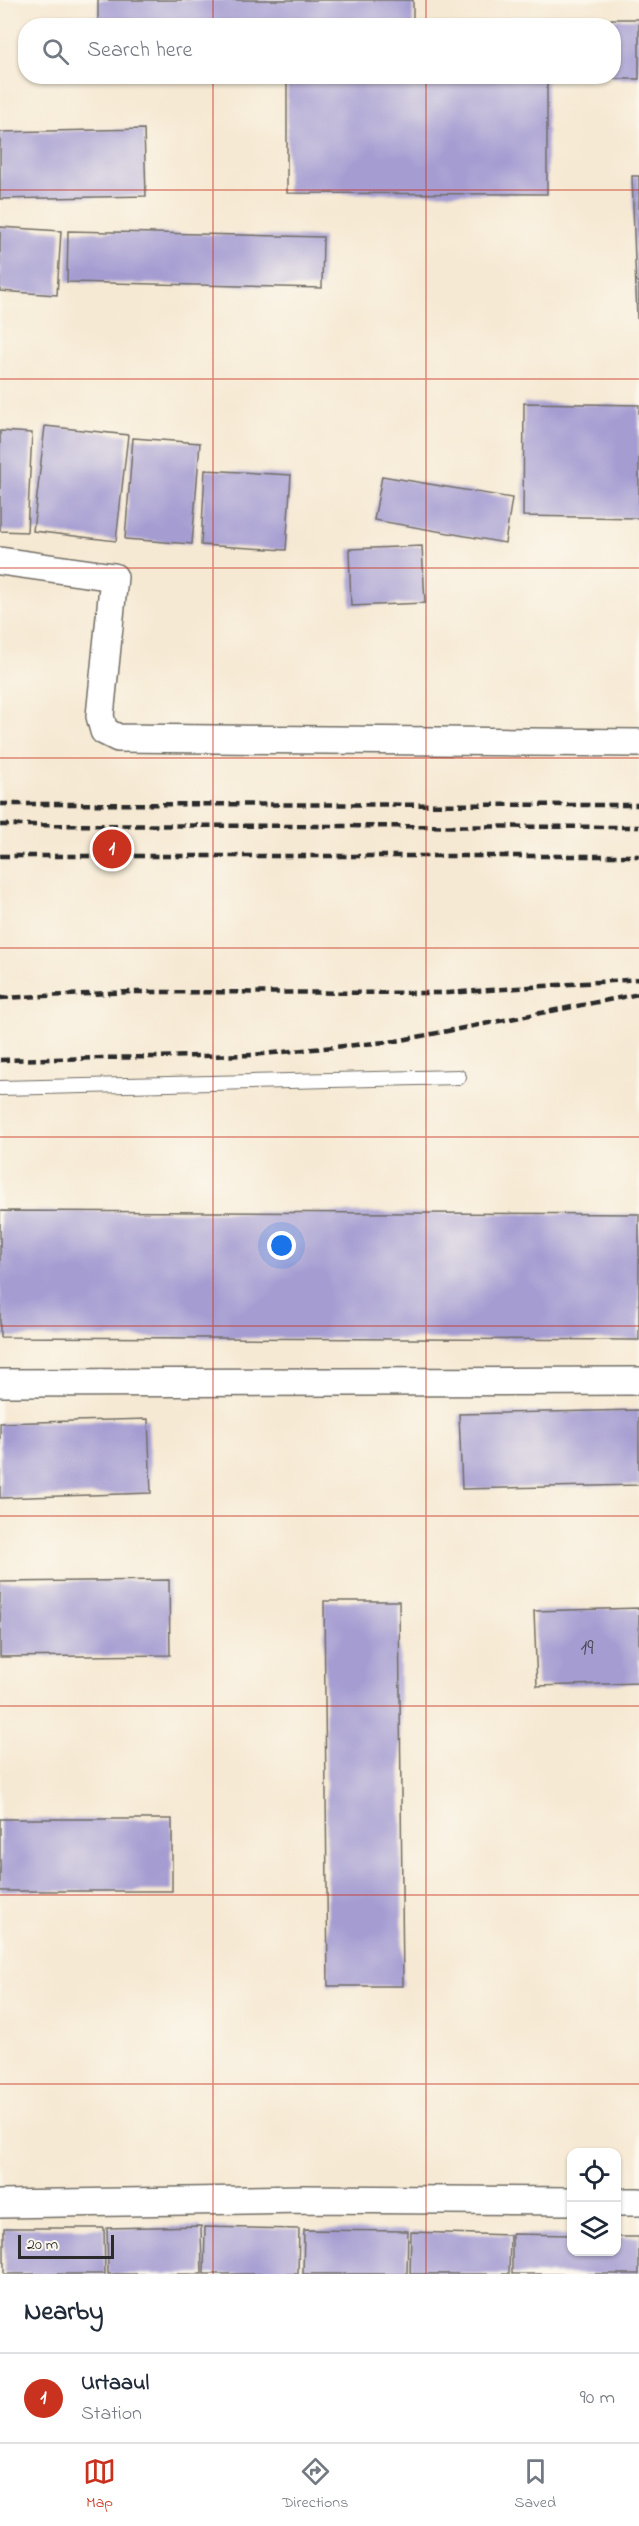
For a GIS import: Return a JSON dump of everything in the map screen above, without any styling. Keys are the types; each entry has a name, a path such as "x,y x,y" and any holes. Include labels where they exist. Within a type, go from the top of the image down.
{"street":[{"path":"0,561 114,577 100,716 104,731 118,738 639,742"},
{"path":"0,1383 639,1381"},
{"path":"0,2204 304,2199 567,2201"},
{"path":"621,2202 639,2202"}],"lane":[{"path":"0,1088 459,1077"}],"building":[{"path":"98,0 413,0 413,18 98,18"},
{"path":"621,19 639,19 639,79 621,79"},
{"path":"287,84 547,84 547,194 287,193"},
{"path":"144,129 146,196 0,199 0,132"},
{"path":"632,176 639,176 639,317 637,318"},
{"path":"0,227 61,231 57,295 0,291"},
{"path":"68,231 323,237 322,288 67,282"},
{"path":"524,403 639,405 639,518 523,516"},
{"path":"45,426 128,435 116,541 33,531"},
{"path":"0,431 32,433 27,532 0,531"},
{"path":"133,438 200,443 192,544 125,539"},
{"path":"205,470 291,475 286,550 201,545"},
{"path":"382,476 512,498 505,543 374,520"},
{"path":"422,546 425,603 351,606 349,549"},
{"path":"0,1211 639,1214 639,1340 0,1337"},
{"path":"639,1410 639,1485 462,1489 459,1414"},
{"path":"148,1419 151,1493 0,1498 0,1423"},
{"path":"169,1580 170,1655 0,1657 0,1582"},
{"path":"324,1601 399,1601 403,1986 328,1986"},
{"path":"639,1608 639,1683 537,1686 534,1611"},
{"path":"0,1819 172,1819 172,1891 0,1891"},
{"path":"201,2226 202,2274 108,2274 107,2228"},
{"path":"205,2227 299,2229 298,2274 204,2274"},
{"path":"4,2228 104,2228 105,2274 4,2274"},
{"path":"304,2230 408,2231 407,2274 303,2274"},
{"path":"411,2232 510,2235 509,2274 410,2274"},
{"path":"512,2234 567,2235 567,2256 621,2256 621,2237 639,2237 639,2274 512,2274"}],"railway":[{"path":"0,804 639,805"},
{"path":"0,825 639,827"},
{"path":"0,856 639,856"},
{"path":"0,998 132,992 449,993 639,979"},
{"path":"0,1060 252,1055 396,1041 639,994"}],"place":[{"name":"Urtaaul","path":"112,849"}]}
